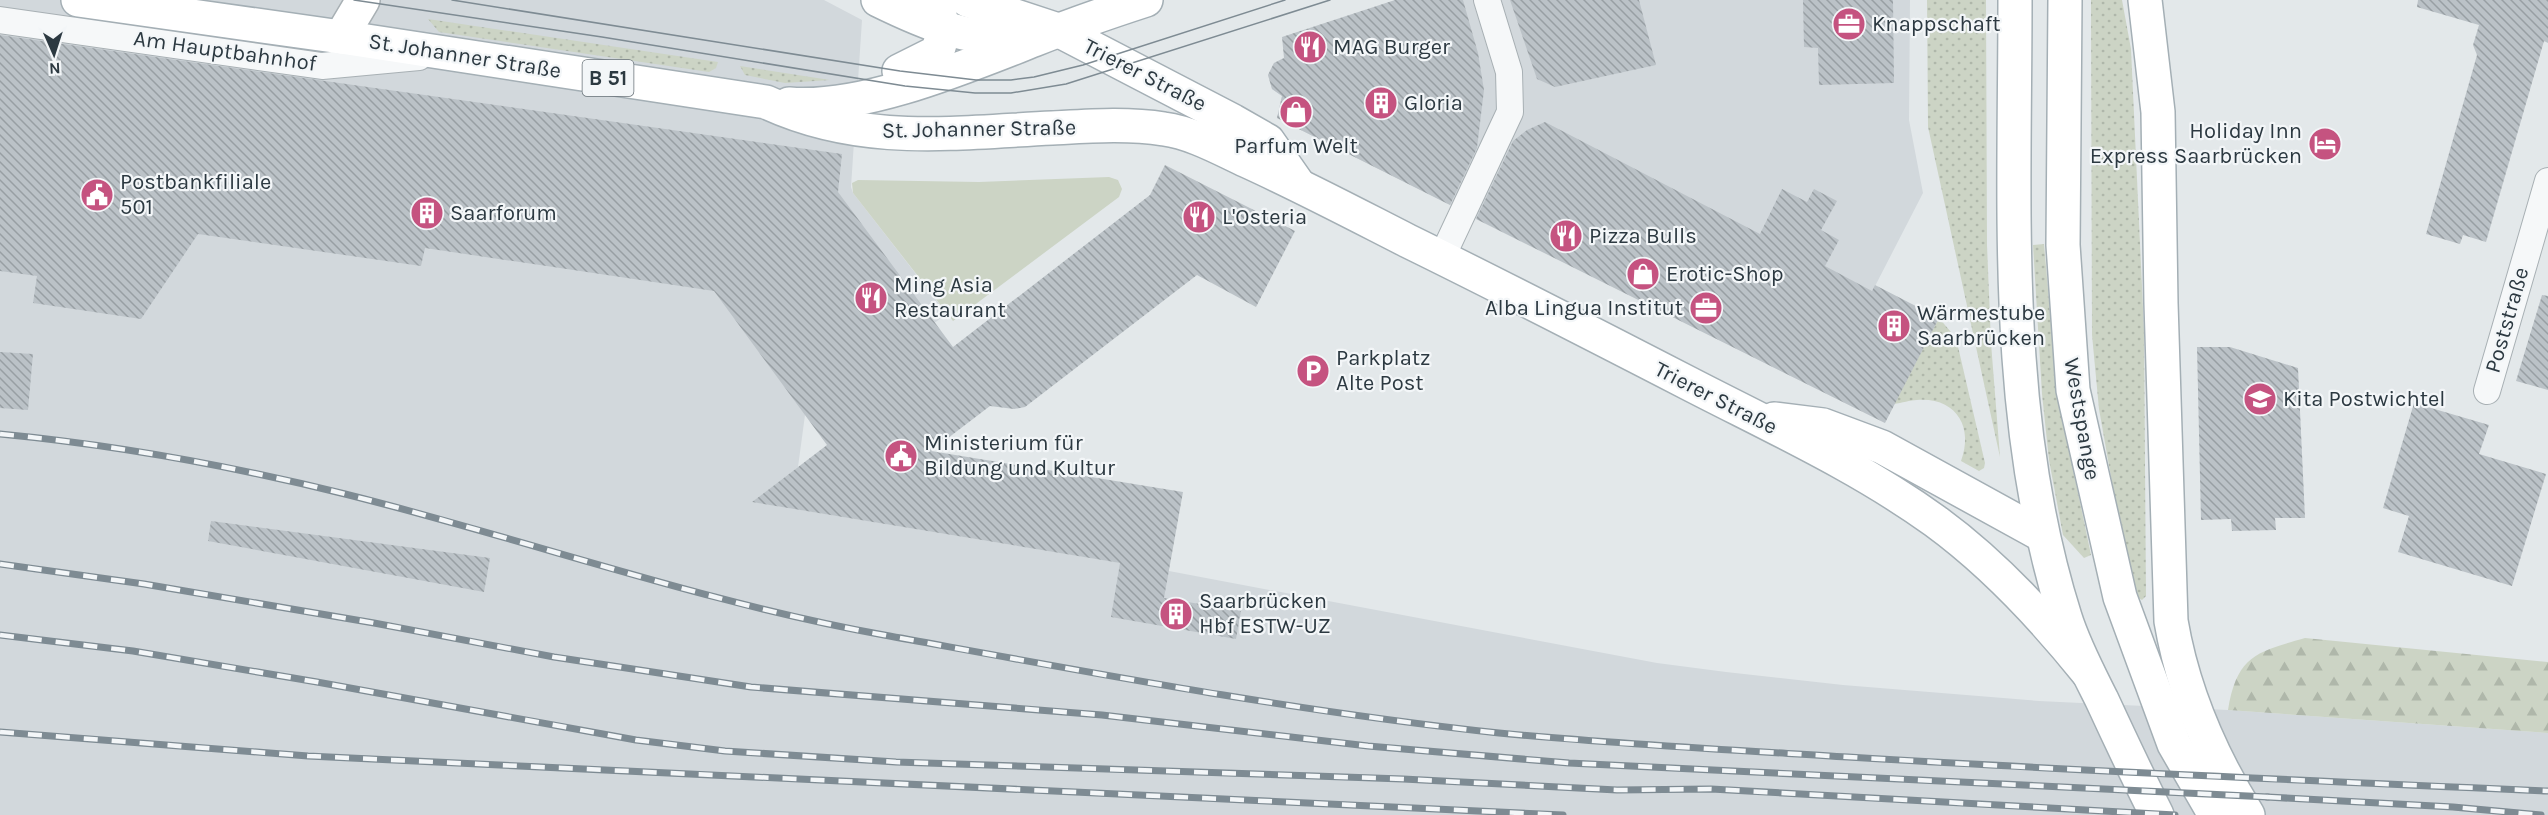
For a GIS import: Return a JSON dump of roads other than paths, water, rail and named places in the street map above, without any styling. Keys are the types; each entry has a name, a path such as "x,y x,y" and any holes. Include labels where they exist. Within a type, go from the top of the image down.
{"main road":[{"name":"St. Johanner Straße","path":"78,0 341,36 766,102 798,117 831,126 896,133 1136,126"},
{"path":"341,36 363,0"},
{"name":"Trierer Straße","path":"878,0 937,14 987,39 1045,35"},
{"name":"B 51","path":"766,102 812,106 862,97 940,75 1146,0"},
{"path":"2015,0 2015,245 2021,396 2028,463 2042,535 2065,619 2088,673 2157,815"},
{"name":"Westspange","path":"2064,0 2063,245 2073,390 2117,586 2150,685 2174,744 2215,815"},
{"path":"2145,0 2158,112 2161,315 2171,621 2178,662 2191,704 2232,790 2248,815"},
{"name":"Trierer Straße","path":"977,3 1045,35 1156,79 1268,141 1299,185"},
{"name":"B 51","path":"977,3 1041,15 1105,14"},
{"path":"766,102 864,83 900,71 937,52 937,14"},
{"name":"Trierer Straße","path":"1136,126 1166,129 1190,136 1299,185 1752,416 1887,489 1935,521 1982,558 2048,624 2088,673"},
{"path":"1752,416 1823,425 1882,447 2042,535"}],"street":[{"path":"1442,257 1510,112 1509,72 1487,0"},
{"name":"Am Hauptbahnhof","path":"0,20 322,66 451,53"},
{"name":"Poststraße","path":"2487,391 2548,181"}],"tram line":[{"path":"354,0 905,86 975,93 1011,93 1066,84 1330,0"},
{"path":"452,0 900,71 976,80 1011,80 1034,77 1083,65 1285,0"}],"railway":[{"path":"0,434 130,450 302,484 412,512 680,588 816,621 1114,676 1344,714 1499,733 1673,746 1935,762 2548,791"},
{"path":"0,564 144,584 374,623 554,657 751,687 1102,715 1368,746 1569,763 2268,797"},
{"path":"0,635 133,651 636,740 725,751 896,762 1403,779 1617,790 1711,789 2175,815"},
{"path":"0,732 308,756 1563,815"},
{"path":"2267,797 2453,807 2541,815"}],"place":[{"name":"Knappschaft","path":"1849,24"},
{"name":"MAG Burger","path":"1310,47"},
{"name":"Gloria","path":"1381,103"},
{"name":"Parfum Welt","path":"1296,112"},
{"name":"Holiday Inn Express Saarbrücken","path":"2325,144"},
{"name":"Postbankfiliale 501","path":"97,195"},
{"name":"Saarforum","path":"427,213"},
{"name":"L'Osteria","path":"1199,217"},
{"name":"Pizza Bulls","path":"1566,236"},
{"name":"Erotic-Shop","path":"1643,274"},
{"name":"Ming Asia Restaurant","path":"871,298"},
{"name":"Alba Lingua Institut","path":"1706,308"},
{"name":"Wärmestube Saarbrücken","path":"1894,326"},
{"name":"Parkplatz Alte Post","path":"1313,371"},
{"name":"Kita Postwichtel","path":"2260,399"},
{"name":"Ministerium für Bildung und Kultur","path":"901,456"},
{"name":"Saarbrücken Hbf ESTW-UZ","path":"1176,614"}]}
